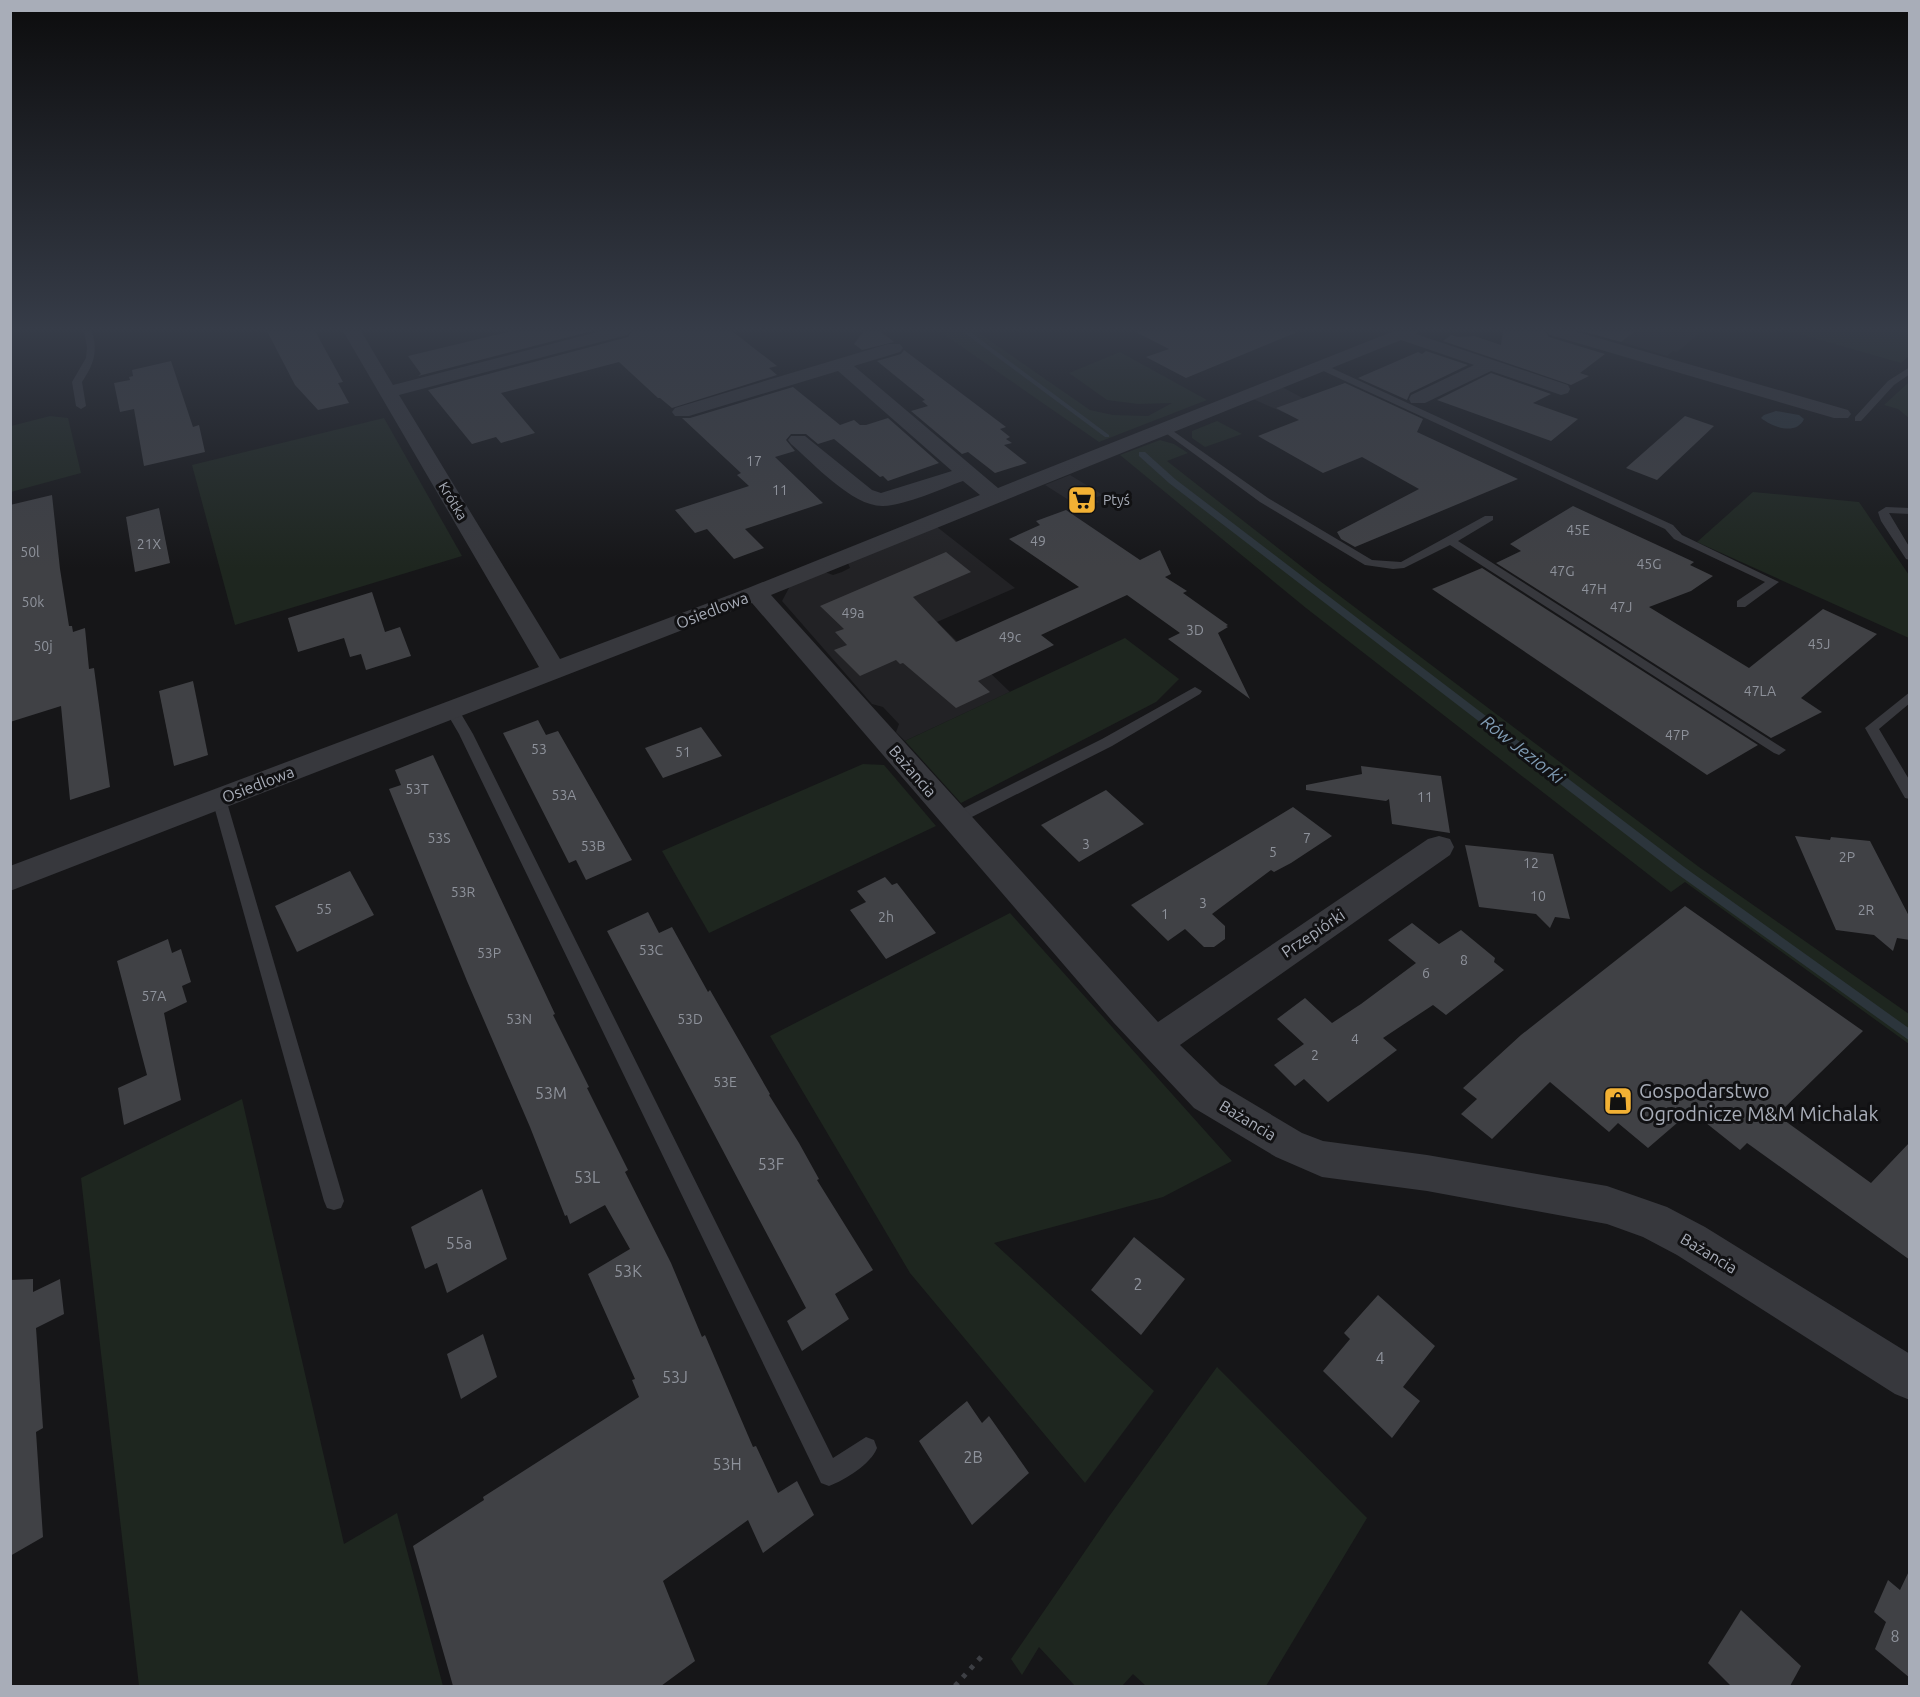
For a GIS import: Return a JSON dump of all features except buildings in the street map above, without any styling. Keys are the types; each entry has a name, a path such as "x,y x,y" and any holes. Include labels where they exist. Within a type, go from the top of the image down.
{"street":[{"name":"Krótka","path":"398,410 554,671"},
{"path":"682,412 688,410"},
{"path":"895,410 995,497"},
{"name":"Osiedlowa","path":"10,879 756,593 1212,410"},
{"path":"1830,410 1850,416"},
{"path":"798,440 864,495 880,500 890,499 968,472"},
{"name":"Bażancia","path":"756,593 1126,1013 1207,1096 1289,1145 1322,1159 1427,1173 1608,1205 1653,1221 1691,1240 1910,1379"},
{"name":"Przepiórki","path":"1157,1043 1187,1019 1439,848"}],"lane":[{"path":"1416,410 1669,527 1678,537 1773,582 1741,604"},
{"path":"1850,416 1857,410"},
{"path":"1166,429 1264,500 1369,563 1404,565 1489,518"},
{"path":"1910,511 1886,510 1883,512 1886,521 1910,557"},
{"path":"1450,541 1466,549 1779,750"},
{"path":"955,819 1080,757 1149,720 1195,691"},
{"path":"1910,696 1872,728 1910,794"},
{"path":"452,710 472,745 829,1475 866,1448"},
{"path":"219,799 334,1201"}],"path":[{"path":"955,1686 982,1656"}],"shaded area":[{"path":"1053,410 1091,410 1113,415 1148,416 1159,410 1181,410 1099,442"},
{"path":"1278,410 1296,410 1287,414"},
{"path":"1899,410 1909,410 1909,418"},
{"path":"1776,411 1799,415 1804,419 1790,429 1777,427 1761,418"},
{"path":"50,416 68,418 81,473 11,492 11,426"},
{"path":"384,418 462,556 235,625 192,465"},
{"path":"1217,421 1242,434 1205,447 1192,438 1192,431"},
{"path":"1160,440 1174,444 1188,453 1167,461 1320,581 1699,867 1909,1014 1909,1044 1685,882 1671,892 1306,608 1120,455"},
{"path":"1070,475 1103,495 1094,498 1099,502 1083,509 1045,485"},
{"path":"1753,492 1859,502 1909,575 1909,638 1697,542"},
{"path":"937,527 1015,588 937,622 1010,692 905,741 896,732 899,724 883,707 872,704 782,601 790,586 825,572 833,575 842,572 850,568 848,563"},
{"path":"1125,638 1179,679 1156,702 961,803 905,741"},
{"path":"863,764 884,765 936,826 709,933 662,851"},
{"path":"1010,913 1232,1161 1163,1197 994,1243 1154,1391 1085,1483 910,1273 770,1036"},
{"path":"242,1099 344,1544 397,1513 443,1686 139,1686 81,1178"},
{"path":"1217,1367 1367,1518 1266,1686 1146,1686 1133,1674 1122,1686 1075,1686 1039,1647 1022,1675 1011,1659 1110,1515"}],"waterway":[{"path":"1072,410 1107,436"},
{"name":"Rów Jeziorki","path":"1142,454 1172,481 1680,870 1910,1036"}],"place":[{"name":"Ptyś","path":"1082,500"},
{"name":"Gospodarstwo Ogrodnicze M&M Michalak","path":"1618,1101"}]}
